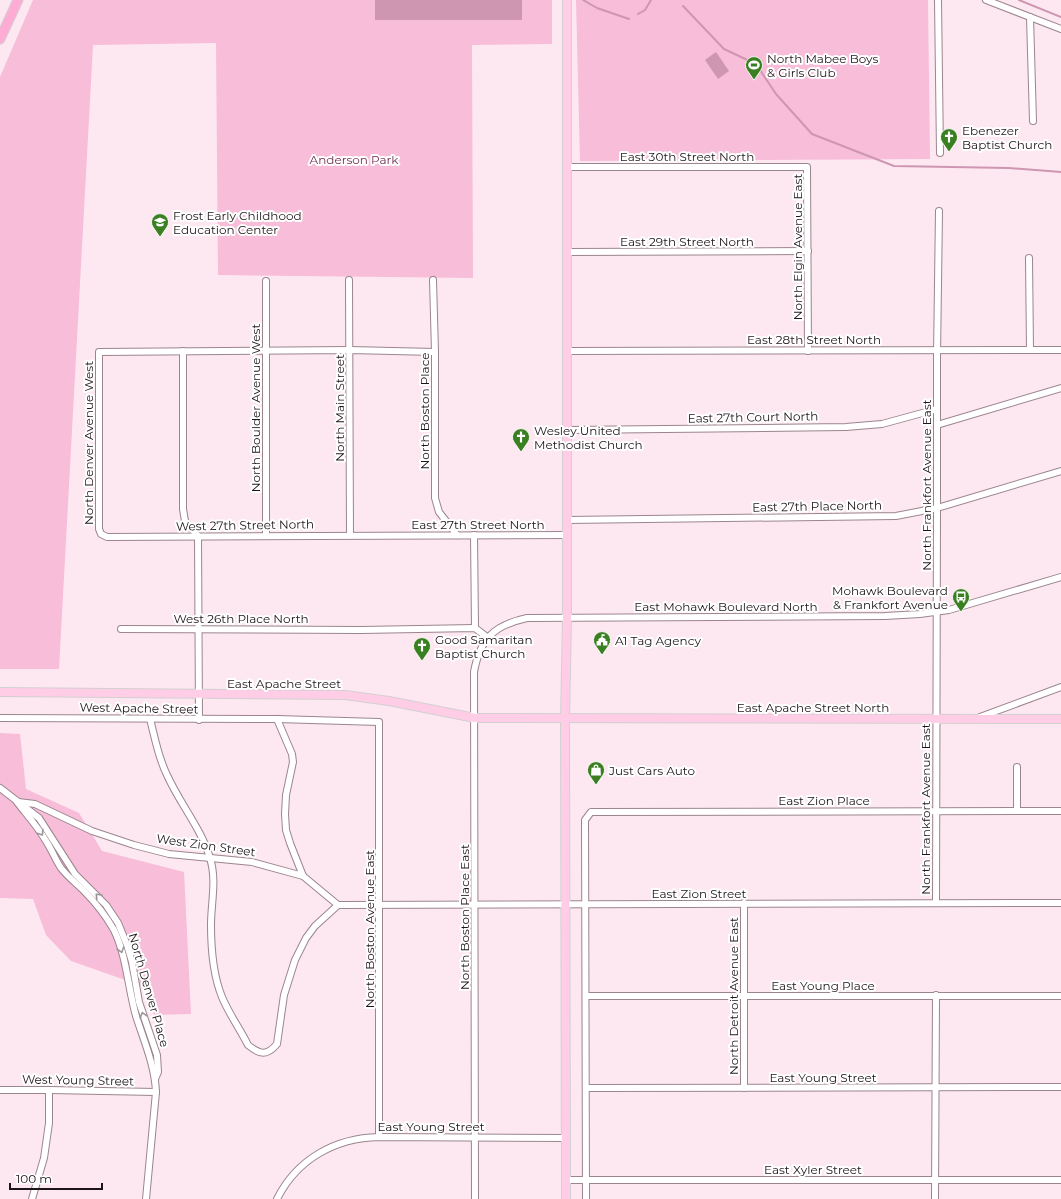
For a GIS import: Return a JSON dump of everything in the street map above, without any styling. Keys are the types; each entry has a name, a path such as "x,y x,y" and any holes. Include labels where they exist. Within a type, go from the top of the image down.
{"highway":[{"path":"0,39 18,0"}],"main road":[{"path":"566,1199 565,719 567,618 567,0"},
{"name":"East Apache Street","path":"0,692 345,695 389,701 475,718 565,719"},
{"name":"East Apache Street North","path":"565,719 1061,719"}],"street":[{"path":"938,0 940,153"},
{"path":"986,0 1061,29"},
{"path":"1030,17 1033,121"},
{"name":"East 30th Street North","path":"567,167 807,167"},
{"name":"North Elgin Avenue East","path":"807,167 808,351"},
{"name":"North Frankfort Avenue East","path":"936,903 936,612 938,508 936,409 939,211"},
{"name":"East 29th Street North","path":"567,252 808,251"},
{"path":"1029,258 1030,350"},
{"name":"North Main Street","path":"349,280 350,535"},
{"name":"North Boston Place","path":"433,280 435,352 435,498 439,512 457,535"},
{"name":"North Boulder Avenue West","path":"266,281 266,535"},
{"path":"199,720 198,536 185,521 183,509 183,351 350,350 435,352"},
{"name":"East 28th Street North","path":"567,351 1061,350"},
{"name":"North Denver Avenue West","path":"101,534 99,529 99,352 183,351"},
{"path":"937,425 1061,388"},
{"name":"East 27th Court North","path":"567,430 846,427 882,424 936,409"},
{"name":"East 27th Place North","path":"567,520 880,516 911,514 938,508 1061,471"},
{"name":"West 27th Street North","path":"101,534 107,537 389,535"},
{"name":"East 27th Street North","path":"389,535 567,535"},
{"path":"474,535 475,628 488,638"},
{"name":"East Mohawk Boulevard North","path":"488,638 501,626 513,621 527,618 885,616 920,614 960,607 1061,577"},
{"name":"West 26th Place North","path":"121,629 198,628 361,630 475,628"},
{"name":"North Boston Place East","path":"475,1199 474,672 476,660 481,648 488,638"},
{"path":"977,719 1061,687"},
{"name":"West Apache Street","path":"0,718 277,720"},
{"path":"150,720 159,757 166,775 196,825 210,857 214,873 214,897 211,924 214,968 222,997 248,1045 255,1051 262,1054 273,1049 278,1044 280,1019 290,975 295,960 306,938 315,926 338,905 303,876 290,843 286,830 285,814 286,795 293,762 292,754 277,720"},
{"name":"North Boston Avenue East","path":"277,720 379,722 379,1137"},
{"path":"1017,767 1017,810"},
{"name":"North Denver Place","path":"0,788 39,818 75,874 106,905 118,923 127,944 132,962 139,1002 157,1055 158,1072 155,1079 156,1092 146,1199"},
{"name":"West Zion Street","path":"17,802 35,804 92,831 134,845 169,854 252,862 303,876"},
{"name":"East Zion Place","path":"586,904 585,820 588,815 594,811 1061,811"},
{"name":"North Detroit Avenue East","path":"744,903 744,1088"},
{"name":"East Zion Street","path":"338,905 1061,903"},
{"path":"586,904 586,1199"},
{"path":"936,995 936,1199"},
{"name":"East Young Place","path":"586,996 1061,996"},
{"name":"East Young Street","path":"586,1088 1061,1087"},
{"name":"West Young Street","path":"0,1090 156,1092"},
{"path":"32,1199 44,1158 49,1123 49,1090"},
{"name":"East Young Street","path":"277,1199 284,1186 303,1165 314,1156 336,1145 353,1139 379,1137 566,1138"},
{"name":"East Xyler Street","path":"566,1180 1061,1180"}],"green space":[{"name":"Anderson Park","path":"33,0 552,0 552,44 472,45 473,278 218,275 216,43 93,45 59,669 0,669 0,77"},
{"name":"North Mabee Boys & Girls Club","path":"576,0 928,0 930,159 580,161"},
{"path":"0,733 20,734 26,789 79,813 102,851 184,872 191,1014 154,1015 148,988 71,961 46,935 33,899 0,898"}],"shaded area":[{"path":"375,0 522,0 522,20 375,20"},
{"path":"716,52 729,71 718,79 705,60"}],"waterway":[{"path":"583,0 597,8 629,19"},
{"path":"638,14 645,10 651,0"},
{"path":"1019,0 1061,17"},
{"path":"683,6 724,49 756,64 776,94 812,134 894,166 1009,168 1061,172"}],"place":[{"name":"North Mabee Boys & Girls Club","path":"754,80"},
{"name":"Ebenezer Baptist Church","path":"949,152"},
{"name":"Frost Early Childhood Education Center","path":"160,237"},
{"name":"Wesley United Methodist Church","path":"521,452"},
{"name":"Mohawk Boulevard & Frankfort Avenue","path":"961,612"},
{"name":"A1 Tag Agency","path":"602,655"},
{"name":"Good Samaritan Baptist Church","path":"422,661"},
{"name":"Just Cars Auto","path":"596,785"}]}
